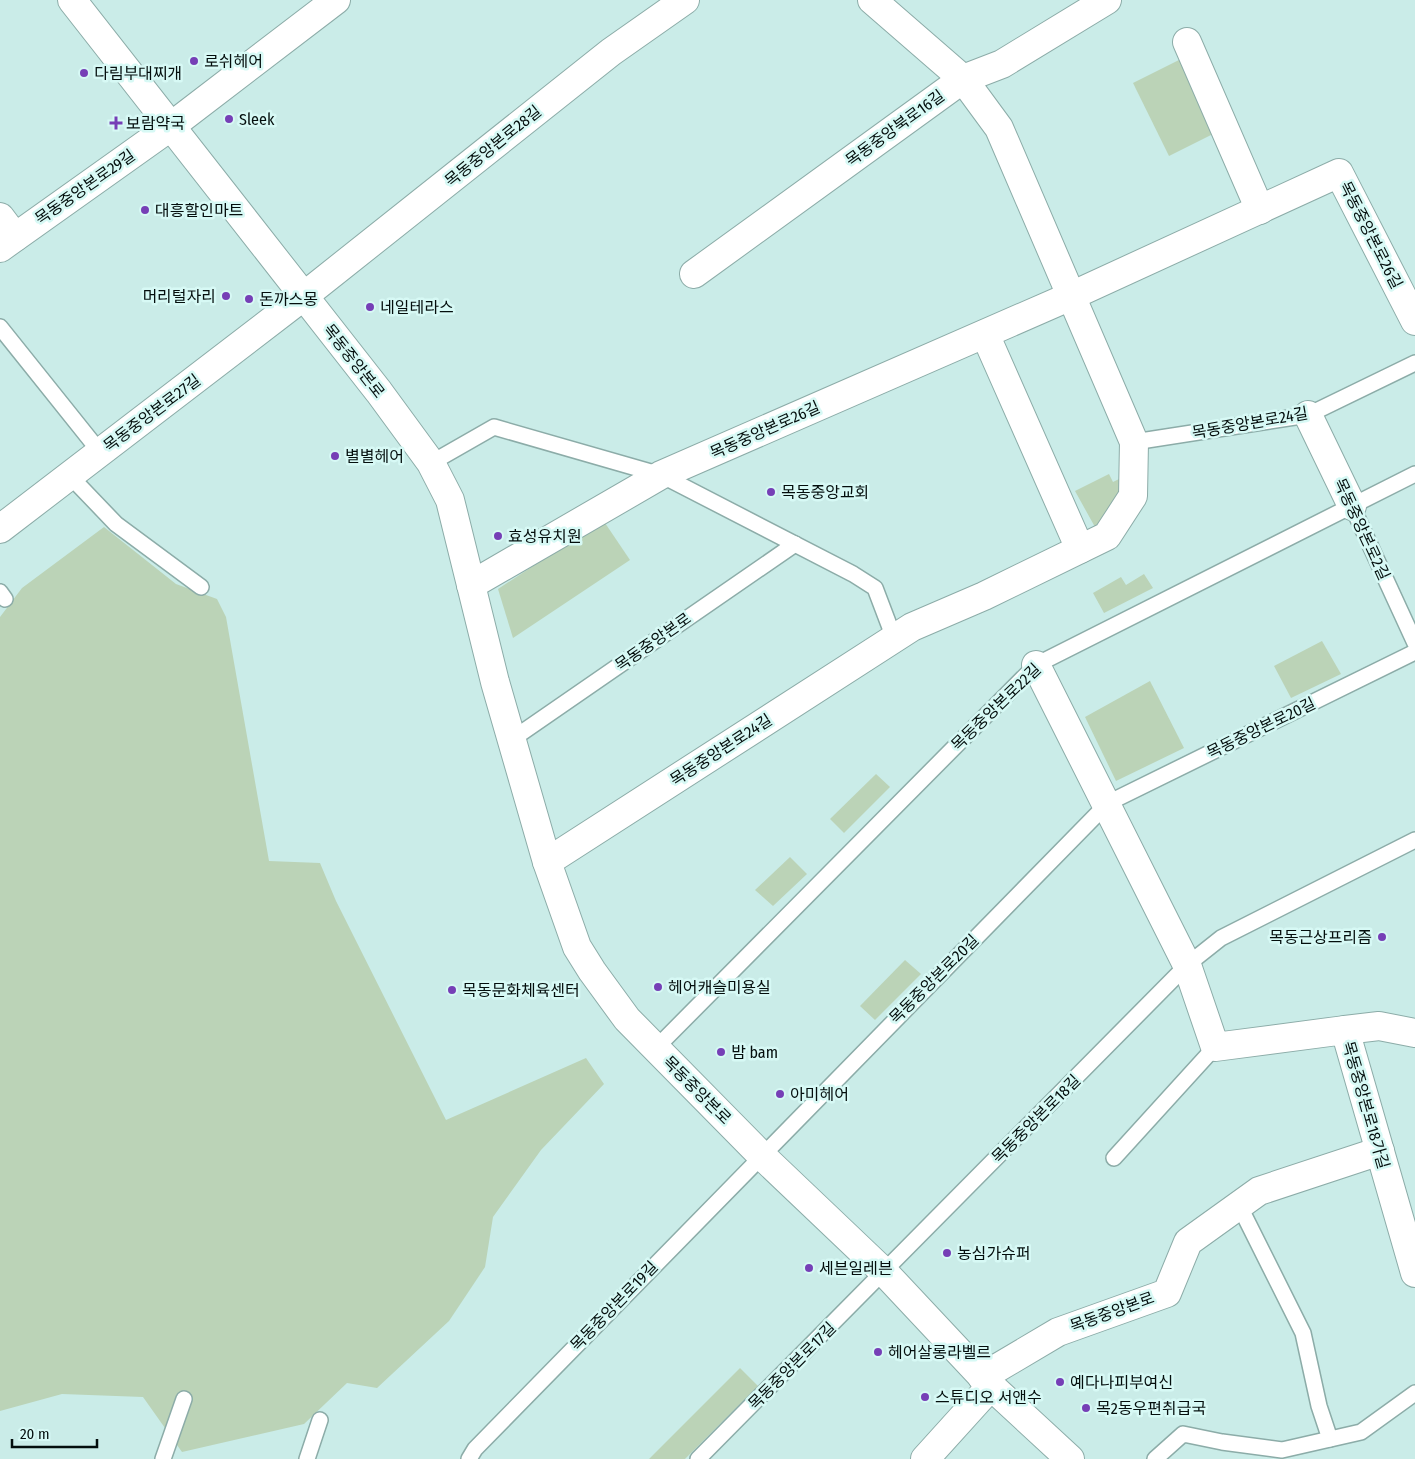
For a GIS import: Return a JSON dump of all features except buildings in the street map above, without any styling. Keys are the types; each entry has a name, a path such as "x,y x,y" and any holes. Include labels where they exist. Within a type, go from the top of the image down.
{"street":[{"name":"목동중앙본로","path":"72,0 380,392 431,463 450,500 511,740 547,862 577,947 627,1019 761,1155 885,1273 987,1381 1070,1459"},
{"name":"목동중앙본로28길","path":"304,296 611,52 685,0"},
{"path":"872,0 963,79 999,128 1071,296"},
{"name":"목동중앙북로16길","path":"694,274 963,79 1002,64 1107,0"},
{"name":"목동중앙본로29길","path":"5,234 170,127 333,1"},
{"path":"1187,42 1260,210"},
{"name":"목동중앙본로26길","path":"471,585 661,475 1071,296 1339,173 1415,321"},
{"name":"목동중앙본로27길","path":"0,529 304,296"},
{"name":"목동중앙본로24길","path":"547,862 912,627 1107,536 1133,496 1134,442 1071,296"},
{"path":"985,334 1080,549"},
{"name":"목동중앙본로2길","path":"1308,415 1352,506"},
{"path":"1036,665 1108,803 1188,965 1215,1046"},
{"path":"1345,1030 1379,1026 1415,1032"},
{"name":"목동중앙본로18가길","path":"1215,1046 1345,1030 1415,1274"},
{"name":"목동중앙본로","path":"987,1381 1058,1332 1167,1293 1188,1242 1259,1191 1380,1151"},
{"path":"925,1459 987,1381"}],"lane":[{"path":"0,327 100,452"},
{"name":"목동중앙본로24길","path":"1134,442 1308,415 1415,363"},
{"path":"431,463 494,428 661,475 853,574 874,588 894,638"},
{"name":"목동중앙본로22길","path":"656,1048 1036,665 1415,474"},
{"path":"70,476 116,524 201,587"},
{"name":"목동중앙본로2길","path":"1352,506 1415,643"},
{"name":"목동중앙본로","path":"511,740 795,544"},
{"name":"목동중앙본로20길","path":"761,1155 1108,803 1415,652"},
{"name":"목동중앙본로18길","path":"885,1273 1188,965 1221,938 1415,840"},
{"path":"1114,1158 1215,1046"},
{"name":"목동중앙본로19길","path":"469,1459 475,1448 761,1155"},
{"path":"1239,1205 1303,1333 1319,1406 1330,1439"},
{"name":"목동중앙본로17길","path":"698,1459 885,1273"},
{"path":"1155,1459 1183,1434 1222,1442 1282,1450 1361,1432 1415,1393"},
{"path":"163,1459 184,1400"},
{"path":"306,1459 320,1420"}],"green space":[{"path":"1181,59 1217,132 1169,156 1133,83"},
{"path":"1109,474 1113,482 1123,477 1124,493 1108,518 1095,527 1075,491"},
{"path":"603,520 630,560 513,638 498,589"},
{"path":"104,527 176,584 217,599 226,617 269,861 320,863 336,901 446,1120 586,1058 604,1084 541,1150 493,1217 485,1267 449,1321 377,1388 347,1383 304,1424 182,1452 143,1397 62,1394 0,1411 0,617 22,588"},
{"path":"1144,574 1153,588 1104,613 1093,593 1121,577 1126,585"},
{"path":"1322,641 1341,674 1291,698 1274,666"},
{"path":"1150,681 1184,748 1116,781 1085,717"},
{"path":"876,774 890,787 844,833 830,819"},
{"path":"790,857 807,874 773,906 755,890"},
{"path":"905,960 921,974 875,1020 860,1006"},
{"path":"740,1368 758,1386 685,1459 649,1459"}],"place":[{"name":"로쉬헤어","path":"194,61"},
{"name":"다림부대찌개","path":"84,73"},
{"name":"Sleek","path":"229,119"},
{"name":"보람약국","path":"116,123"},
{"name":"대흥할인마트","path":"145,210"},
{"name":"머리털자리","path":"226,296"},
{"name":"돈까스몽","path":"249,299"},
{"name":"네일테라스","path":"370,307"},
{"name":"별별헤어","path":"335,456"},
{"name":"목동중앙교회","path":"771,492"},
{"name":"효성유치원","path":"498,536"},
{"name":"목동근상프리즘","path":"1382,937"},
{"name":"헤어캐슬미용실","path":"658,987"},
{"name":"목동문화체육센터","path":"452,990"},
{"name":"밤 bam","path":"721,1052"},
{"name":"아미헤어","path":"780,1094"},
{"name":"농심가슈퍼","path":"947,1253"},
{"name":"세븐일레븐","path":"809,1268"},
{"name":"헤어살롱라벨르","path":"878,1352"},
{"name":"예다나피부여신","path":"1060,1382"},
{"name":"스튜디오 서앤수","path":"925,1397"},
{"name":"목2동우편취급국","path":"1086,1408"}]}
